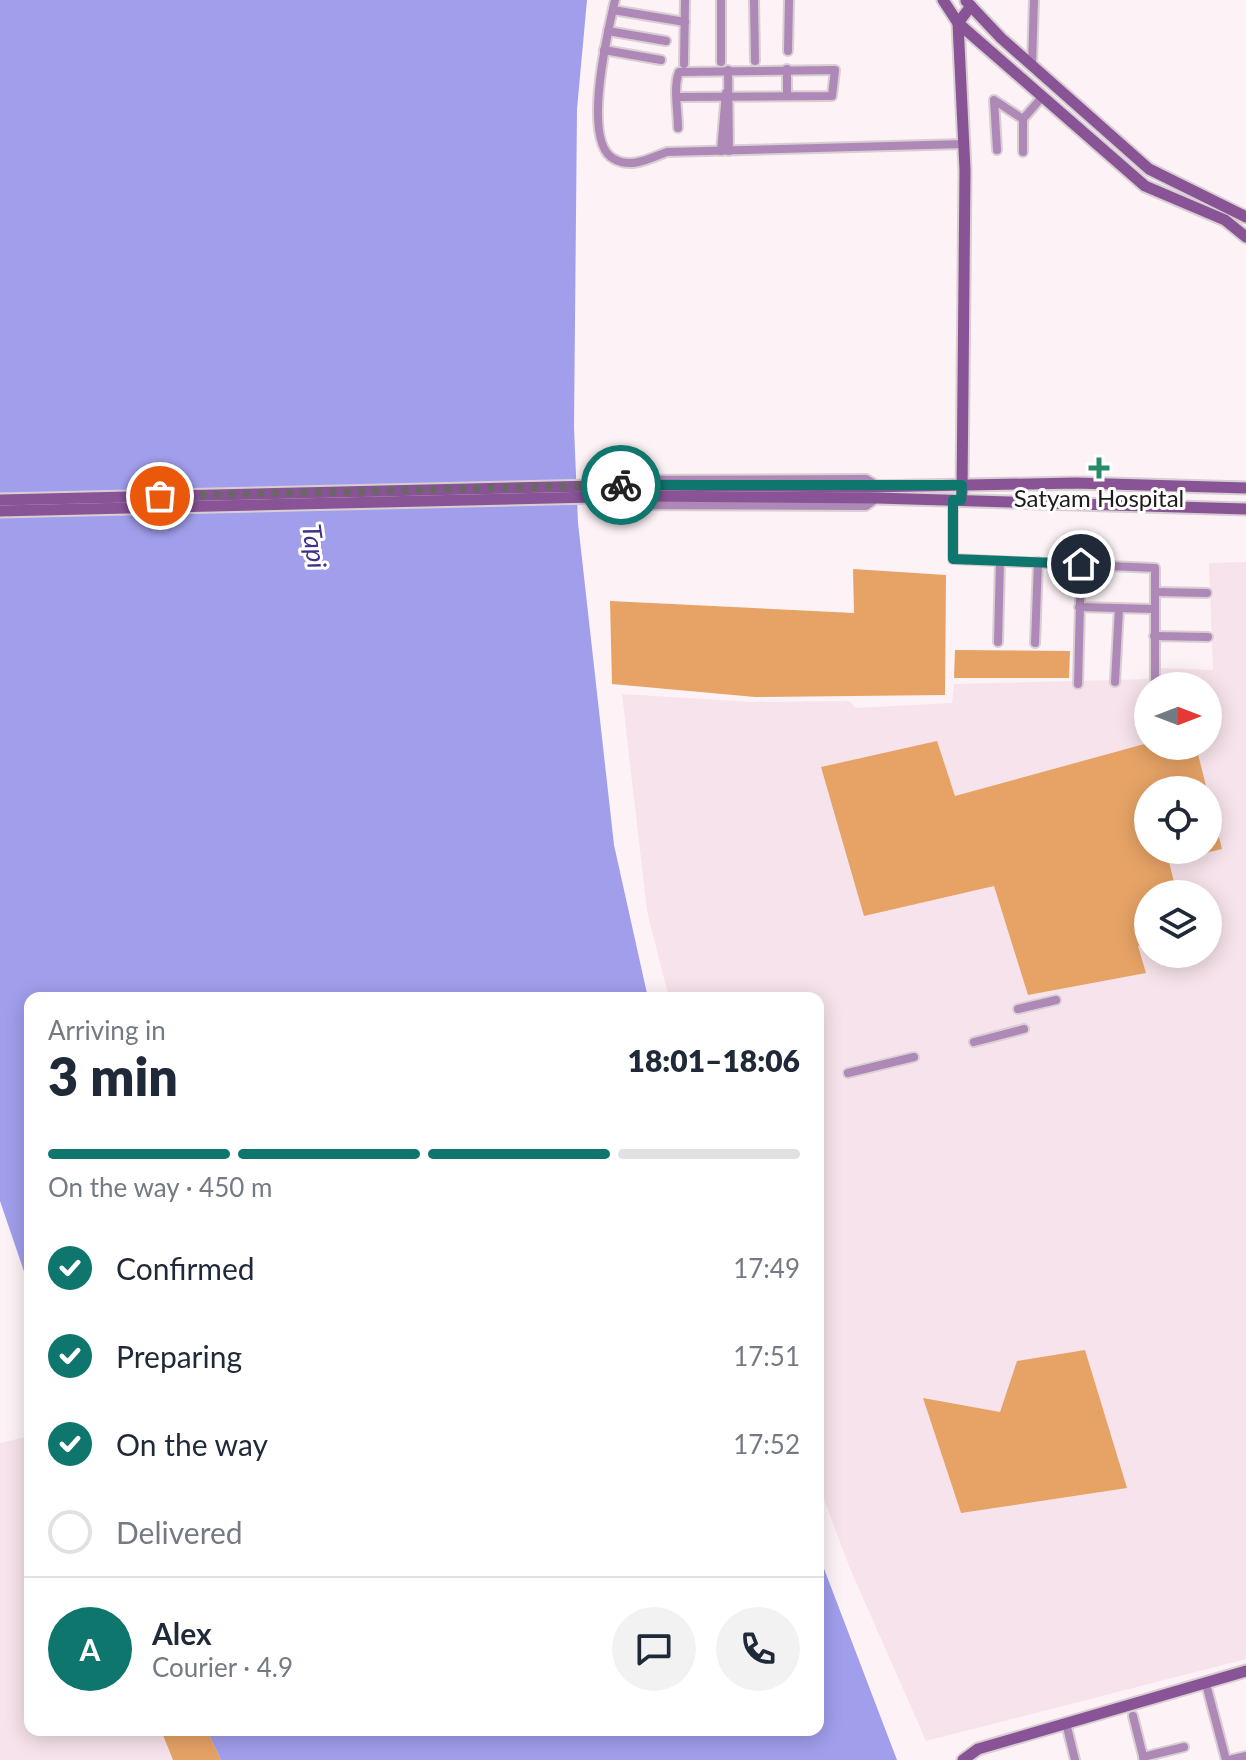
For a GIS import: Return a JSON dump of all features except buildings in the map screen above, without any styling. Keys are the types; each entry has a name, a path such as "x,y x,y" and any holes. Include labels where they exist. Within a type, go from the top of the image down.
{"main road":[{"path":"943,0 958,23 1145,186 1225,220 1246,237"},
{"path":"957,500 962,485 964,144 958,23 968,3 1032,65 1156,175 1246,217"},
{"path":"0,500 638,491 878,492 962,485 1076,483 1246,488"},
{"path":"0,511 638,491"},
{"path":"878,492 957,500 1246,509"},
{"path":"963,1760 978,1749 1246,1671"}],"street":[{"path":"684,64 685,0"},
{"path":"721,0 721,62"},
{"path":"754,0 755,61"},
{"path":"788,51 789,0"},
{"path":"1032,65 1034,0"},
{"path":"685,22 614,5 604,50 599,138 605,153 615,160 636,163 667,152 964,144"},
{"path":"608,31 666,41"},
{"path":"604,50 661,60"},
{"path":"677,97 833,95 835,72 833,68 679,72 677,97 678,128"},
{"path":"787,69 787,96"},
{"path":"725,151 728,70"},
{"path":"1023,152 1023,119 1043,96"},
{"path":"997,150 993,101 1023,119"},
{"path":"866,479 878,492 866,506 608,505 605,480 866,479"},
{"path":"957,500 951,558 1152,566 1157,570 1155,672"},
{"path":"998,642 1000,561"},
{"path":"1035,643 1038,562"},
{"path":"1078,684 1081,564"},
{"path":"1156,592 1207,593"},
{"path":"1079,607 1154,609"},
{"path":"1115,682 1119,608"},
{"path":"1154,636 1208,637"},
{"path":"1018,1009 1056,1000"},
{"path":"974,1042 1024,1029"},
{"path":"848,1073 914,1057"},
{"path":"1206,1684 1228,1760 1246,1756"},
{"path":"1133,1716 1144,1759 1184,1747"},
{"path":"1066,1723 1075,1760"}],"shaded area":[{"path":"1246,562 1246,1659 926,1741 849,1566 824,1499 824,992 667,992 647,911 622,694 751,702 850,701 855,708 952,703 954,684 1134,680 1134,760 1222,760 1222,672 1155,672 1156,668 1213,670 1209,563"},
{"path":"853,569 946,575 945,695 755,697 612,684 610,601 854,613"},
{"path":"955,650 1070,651 1069,678 954,678"},
{"path":"937,741 955,796 1134,747 1134,760 1200,760 1204,776 1134,776 1134,864 1170,864 1174,880 1134,880 1134,968 1145,968 1146,973 1028,995 994,886 864,916 821,767"},
{"path":"1085,1350 1127,1488 961,1513 923,1398 1000,1412 1017,1361"},
{"path":"24,1437 24,1736 217,1736 227,1760 0,1760 0,1443"},
{"path":"163,1736 210,1736 221,1760 173,1760"}],"water":[{"name":"Tapi","path":"0,0 587,0 577,109 574,427 578,523 614,845 647,992 24,992 24,1271 0,1201"},
{"path":"824,1569 897,1760 221,1760 210,1736 824,1736"}],"way so far":[{"path":"160,496 621,485"}],"place":[{"name":"Satyam Hospital","path":"1099,468"}],"route":[{"path":"621,485 962,485 961,500 953,500 950,556 953,559 1081,564"}]}
